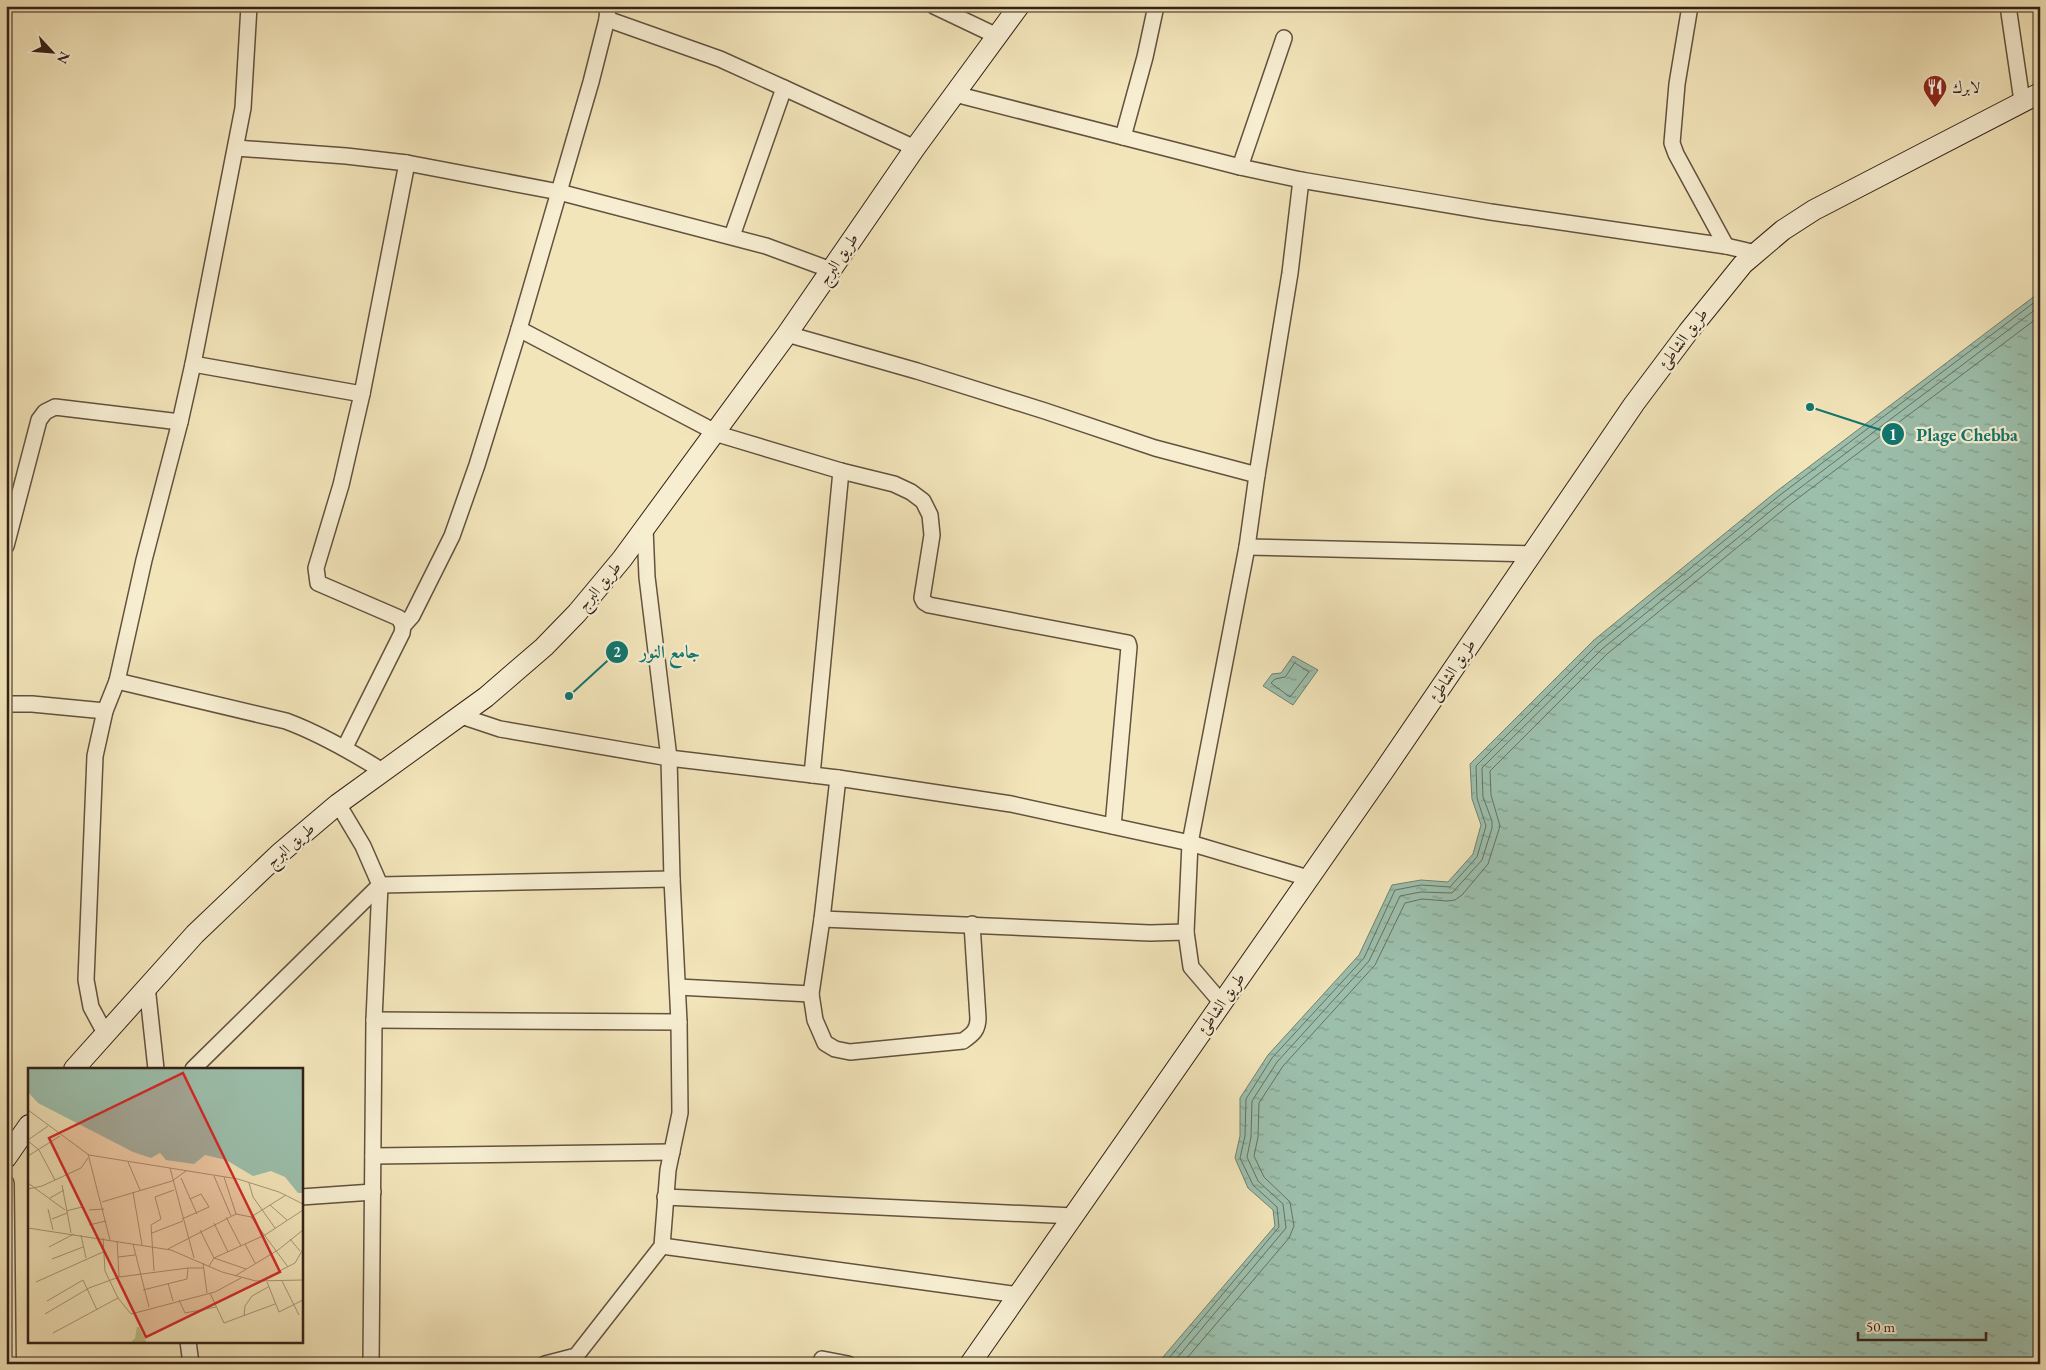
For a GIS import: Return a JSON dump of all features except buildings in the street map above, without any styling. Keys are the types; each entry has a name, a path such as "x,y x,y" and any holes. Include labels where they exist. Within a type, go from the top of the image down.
{"main road":[{"name":"طريق البرج","path":"75,1068 195,934 279,854 338,804 461,716 503,683 550,640 594,594 645,528 787,334 915,148 1019,6"},
{"name":"طريق الشاطئ","path":"970,1364 1308,878 1634,404 1721,289 1756,253 1783,230 1814,210 2031,97"},
{"path":"6,1158 28,1126"}],"street":[{"path":"105,1033 90,1007 86,980 95,756 105,711 117,681 144,560 193,364 243,108 249,6"},
{"path":"934,6 997,36"},
{"path":"1123,137 1145,57 1156,6"},
{"path":"1690,6 1677,84 1672,143 1676,154 1726,246"},
{"path":"2008,6 2031,97"},
{"path":"344,747 402,634 403,626 412,616 452,536 477,465 519,329 594,73 608,12 720,59 915,148"},
{"path":"1240,167 1284,38"},
{"path":"732,236 784,88"},
{"path":"955,94 1240,167 1301,180 1491,212 1726,246 1756,253"},
{"path":"236,148 346,156 407,163 559,192 732,236 781,251 831,270"},
{"path":"403,626 398,618 318,583 316,568 341,486 362,394 407,163"},
{"path":"1221,1002 1191,968 1186,932 1190,843 1247,547 1257,474 1280,341 1301,180"},
{"path":"519,329 715,432 840,471 894,484 911,492 923,501 930,515 932,535 922,598 929,605 1128,643 1113,826"},
{"path":"787,334 917,371 1155,448 1257,474"},
{"path":"193,364 362,394"},
{"path":"6,546 39,420 45,412 55,407 180,422"},
{"path":"812,775 840,471"},
{"path":"545,1364 577,1360 662,1246 665,1197 680,1114 679,1022 672,879 670,758 647,577 645,528"},
{"path":"1247,547 1532,554"},
{"path":"117,681 286,721 307,728 344,747 384,772"},
{"path":"6,704 32,704 105,711"},
{"path":"461,716 500,729 670,758 838,778 1011,804 1190,843 1308,878"},
{"path":"838,778 822,919 811,994 815,1020 826,1043 835,1049 850,1052 963,1042 978,1028 972,924"},
{"path":"338,804 363,846 380,885 374,1020 371,1364"},
{"path":"193,1068 380,885 672,879"},
{"path":"822,919 1150,933 1186,932"},
{"path":"147,986 156,1068"},
{"path":"678,987 811,994"},
{"path":"374,1020 679,1022"},
{"path":"373,1156 672,1152"},
{"path":"6,1182 8,1364"},
{"path":"302,1197 373,1192"},
{"path":"665,1197 1074,1216"},
{"path":"662,1246 1019,1295"},
{"path":"188,1342 191,1364"},
{"path":"822,1359 848,1364"}],"water":[{"path":"2040,292 2040,1364 1157,1364 1275,1226 1273,1210 1248,1188 1235,1158 1240,1136 1240,1098 1268,1055 1359,955 1392,885 1421,880 1448,882 1473,854 1481,825 1472,799 1470,764 1594,640 1777,491"},
{"path":"1293,656 1318,670 1293,705 1263,686 1272,674 1281,673"}],"place":[{"name":"لابرك","path":"1935,108"},
{"name":"Plage Chebba","path":"1810,407"},
{"name":"جامع النور","path":"569,696"}]}
